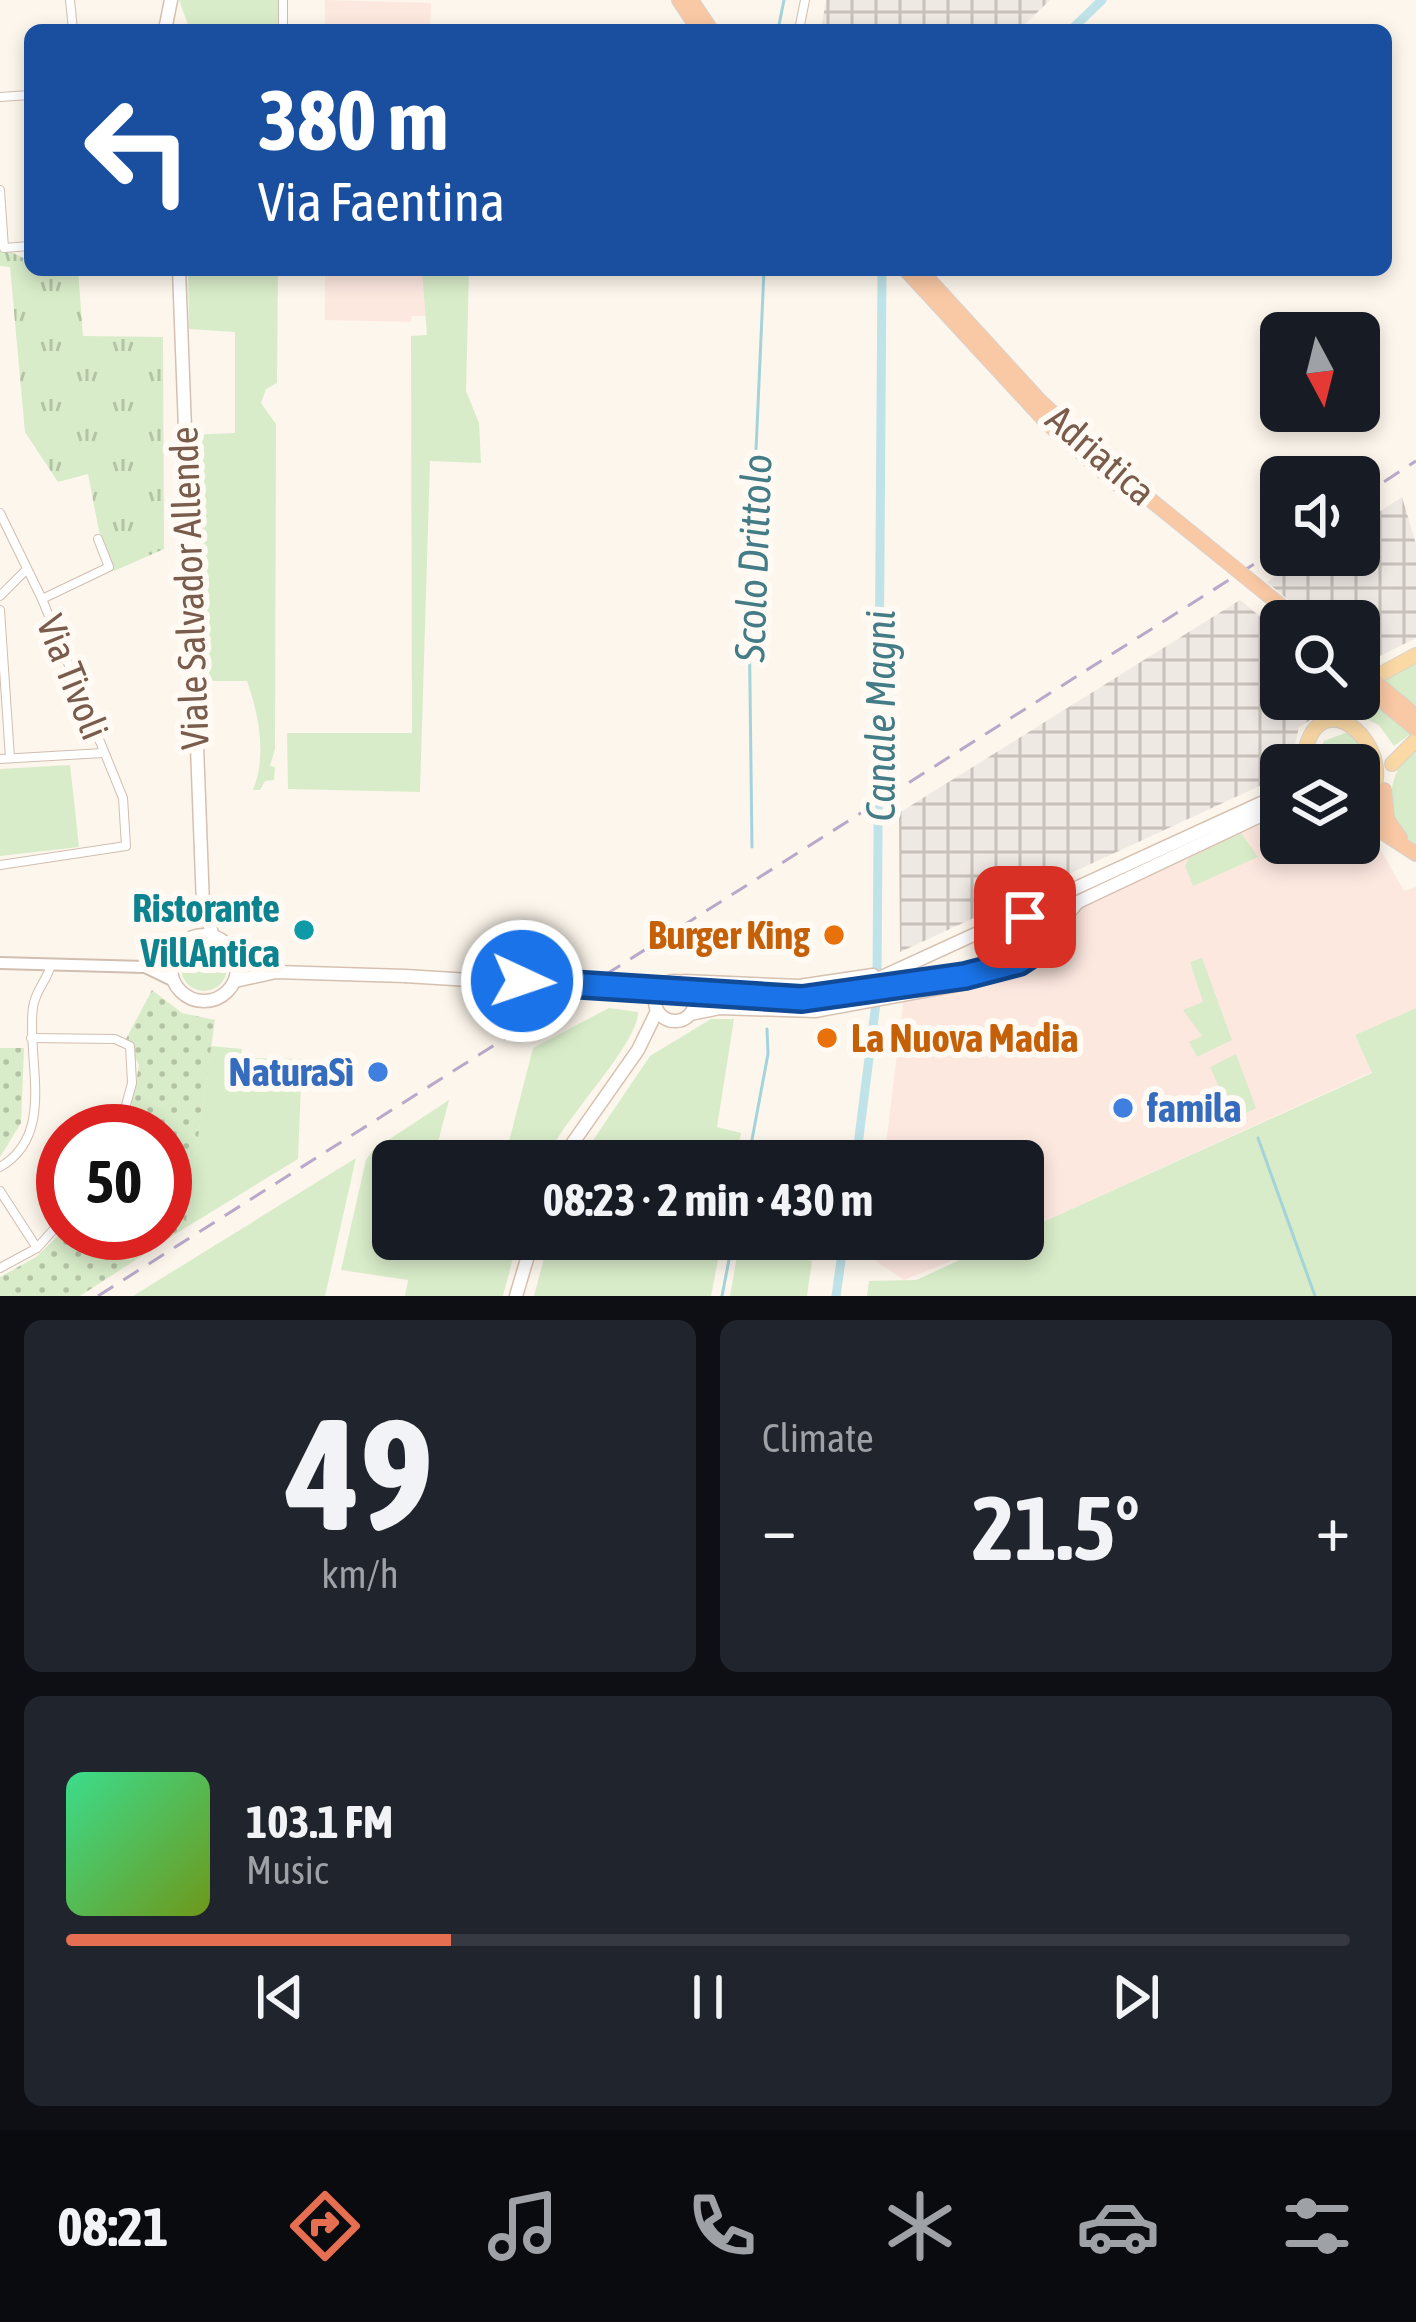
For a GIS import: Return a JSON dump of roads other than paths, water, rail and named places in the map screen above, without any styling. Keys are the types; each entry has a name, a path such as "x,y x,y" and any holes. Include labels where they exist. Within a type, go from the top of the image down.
{"highway":[{"name":"Adriatica","path":"912,276 1048,424 1260,600"},
{"name":"Adriatica","path":"925,276 1038,399 1105,463 1274,600"},
{"path":"1380,686 1416,716"},
{"path":"1380,699 1416,729"},
{"path":"1384,790 1387,820 1411,851"},
{"path":"1380,831 1411,851"}],"main road":[{"name":"Viale Salvador Allende","path":"179,276 203,905 213,936"},
{"path":"1380,675 1416,656"},
{"path":"1312,744 1316,733 1343,720"},
{"path":"1348,720 1378,731 1392,764"},
{"path":"1380,793 1392,764 1416,740"},
{"path":"573,1140 601,1095 638,1050 690,1014 720,1008 803,1012 859,991 1260,804"},
{"path":"638,1050 656,1011 661,986 684,981 859,991 962,984 1037,950 1078,902 1260,816"},
{"name":"Viale Salvador Allende","path":"191,937 203,905"},
{"path":"1019,914 1038,931"},
{"path":"984,931 1018,923 1038,931"},
{"path":"1037,950 1038,931"},
{"path":"277,971 235,981 220,997 199,1001 174,982 173,956 191,937 213,936 236,959 277,971 771,999 859,991"},
{"path":"235,981 236,959"},
{"path":"684,981 694,996 690,1014"},
{"path":"656,1011 675,1022"},
{"path":"516,1296 526,1260"}],"street":[{"path":"0,190 4,248 24,246"},
{"name":"Via Tivoli","path":"0,513 42,599 123,798 126,846 0,865"},
{"path":"42,599 110,567 98,539"},
{"path":"0,596 27,568"},
{"path":"0,610 5,759 103,753"},
{"path":"0,963 145,967 173,956"},
{"path":"0,1167 27,1143 37,1102 31,1038 38,985 51,964"},
{"path":"145,967 174,982"},
{"path":"31,1038 115,1039 130,1046 132,1083 126,1104"},
{"path":"0,1191 36,1246"},
{"path":"0,1268 36,1249"}],"waterway":[{"name":"Scolo Drittolo","path":"779,24 784,0"},
{"name":"Canale Magni","path":"1077,24 1102,0"},
{"name":"Scolo Drittolo","path":"752,847 749,608 764,276"},
{"name":"Canale Magni","path":"877,978 882,276"},
{"name":"Canale Magni","path":"859,1140 877,995"},
{"name":"Scolo Drittolo","path":"752,1140 768,1054 767,1029"},
{"path":"1258,1138 1315,1296"},
{"name":"Scolo Drittolo","path":"722,1296 729,1260"},
{"name":"Canale Magni","path":"836,1296 841,1260"}],"railway":[{"path":"1380,484 1416,461"},
{"path":"98,1296 1260,560"}],"place":[{"name":"Ristorante VillAntica","path":"304,930"},
{"name":"Burger King","path":"834,935"},
{"name":"La Nuova Madia","path":"827,1038"},
{"name":"NaturaSì","path":"378,1072"},
{"name":"famila","path":"1123,1108"}]}
